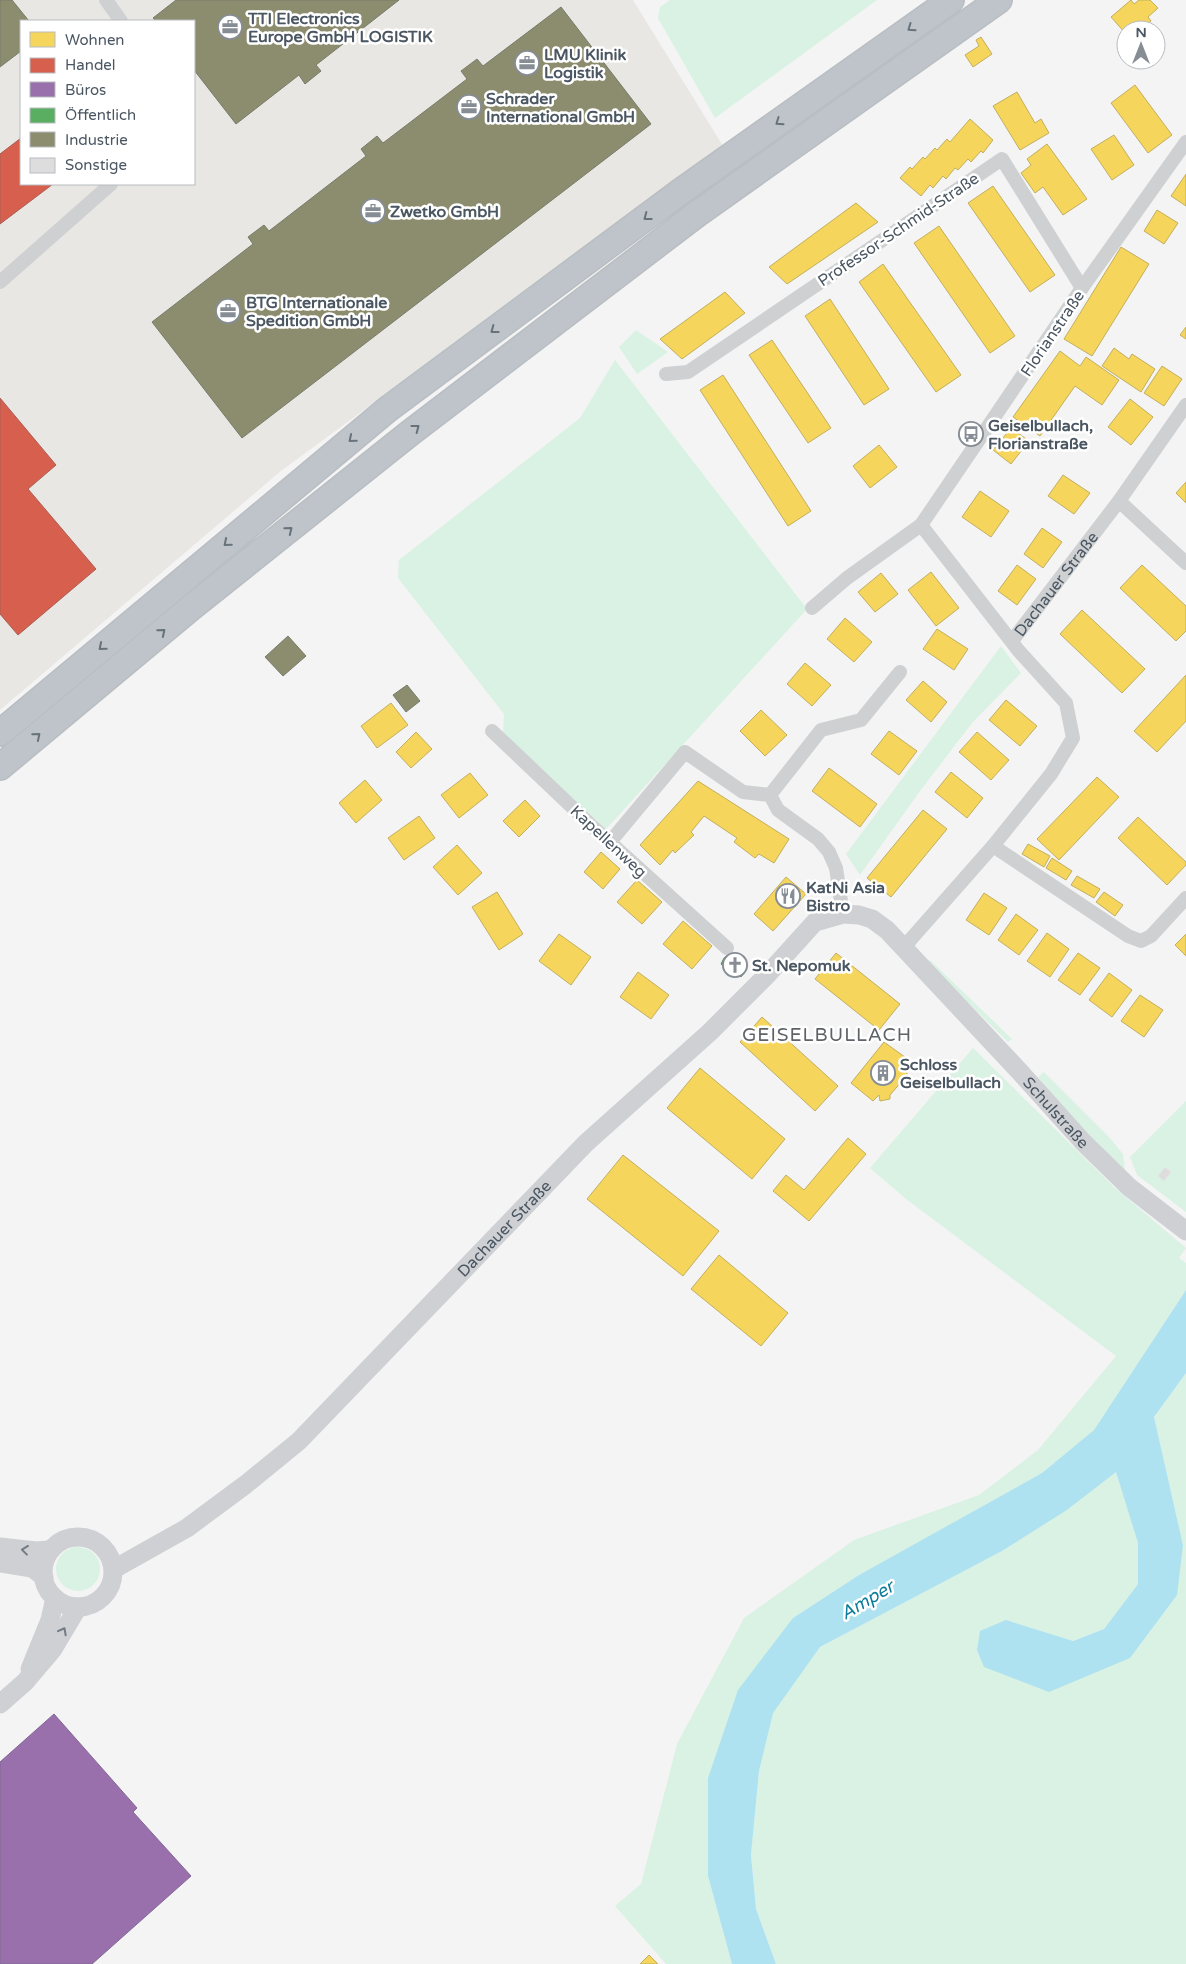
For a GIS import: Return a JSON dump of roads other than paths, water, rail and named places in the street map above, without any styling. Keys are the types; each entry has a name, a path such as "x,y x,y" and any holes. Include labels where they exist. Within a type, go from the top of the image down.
{"highway":[{"path":"0,733 388,409 680,192 951,0"},
{"path":"0,767 193,606 410,433 697,214 998,0"}],"street":[{"path":"106,0 120,20"},
{"name":"Florianstraße","path":"812,608 847,578 920,525 1082,288 1186,142"},
{"name":"Professor-Schmid-Straße","path":"666,374 688,372 1002,159 1082,288"},
{"path":"0,282 109,185"},
{"name":"Dachauer Straße","path":"904,948 993,846 1050,774 1073,738 1066,703 1012,641 1119,500 1186,405"},
{"path":"1119,500 1186,563"},
{"path":"920,525 1012,641"},
{"path":"770,795 821,730 861,720 900,672"},
{"name":"Kapellenweg","path":"492,731 727,948"},
{"path":"610,842 686,752 743,792 770,795"},
{"path":"770,795 778,810 818,839 829,852 836,868 843,914"},
{"path":"993,846 1128,936 1141,941 1151,936 1186,898"},
{"name":"Schulstraße","path":"816,922 843,914 859,915 872,919 888,930 1083,1142 1129,1187 1186,1231"},
{"name":"Dachauer Straße","path":"111,1561 187,1528 245,1485 299,1441 586,1142 710,1032 768,974 816,922"},
{"path":"80,1536 96,1541 111,1561 112,1580 108,1591 100,1600 89,1605 69,1606 55,1598 47,1588 43,1567 50,1550 69,1538 80,1536"},
{"path":"0,1547 36,1551 50,1550"},
{"path":"0,1563 32,1568 44,1577"},
{"path":"25,1682 50,1620 55,1598"},
{"path":"0,1704 25,1682 53,1649 78,1607"}],"water":[{"name":"Amper","path":"1186,1290 1186,1373 1154,1417 1183,1545 1177,1595 1130,1658 1049,1692 984,1667 977,1650 980,1631 1006,1620 1073,1641 1104,1629 1138,1584 1138,1543 1116,1472 1067,1510 1002,1551 820,1647 773,1713 759,1771 751,1855 756,1909 776,1964 732,1964 708,1876 708,1778 738,1690 793,1618 859,1575 1042,1473 1094,1430"}],"place":[{"name":"TTI Electronics Europe GmbH LOGISTIK","path":"230,27"},
{"name":"LMU Klinik Logistik","path":"527,63"},
{"name":"Schrader International GmbH","path":"469,107"},
{"name":"Zwetko GmbH","path":"373,211"},
{"name":"BTG Internationale Spedition GmbH","path":"228,311"},
{"name":"Geiselbullach, Florianstraße","path":"971,434"},
{"name":"KatNi Asia Bistro","path":"788,896"},
{"name":"St. Nepomuk","path":"735,965"},
{"name":"Schloss Geiselbullach","path":"883,1073"}],"district":[{"name":"GEISELBULLACH","path":"827,1034"}]}
